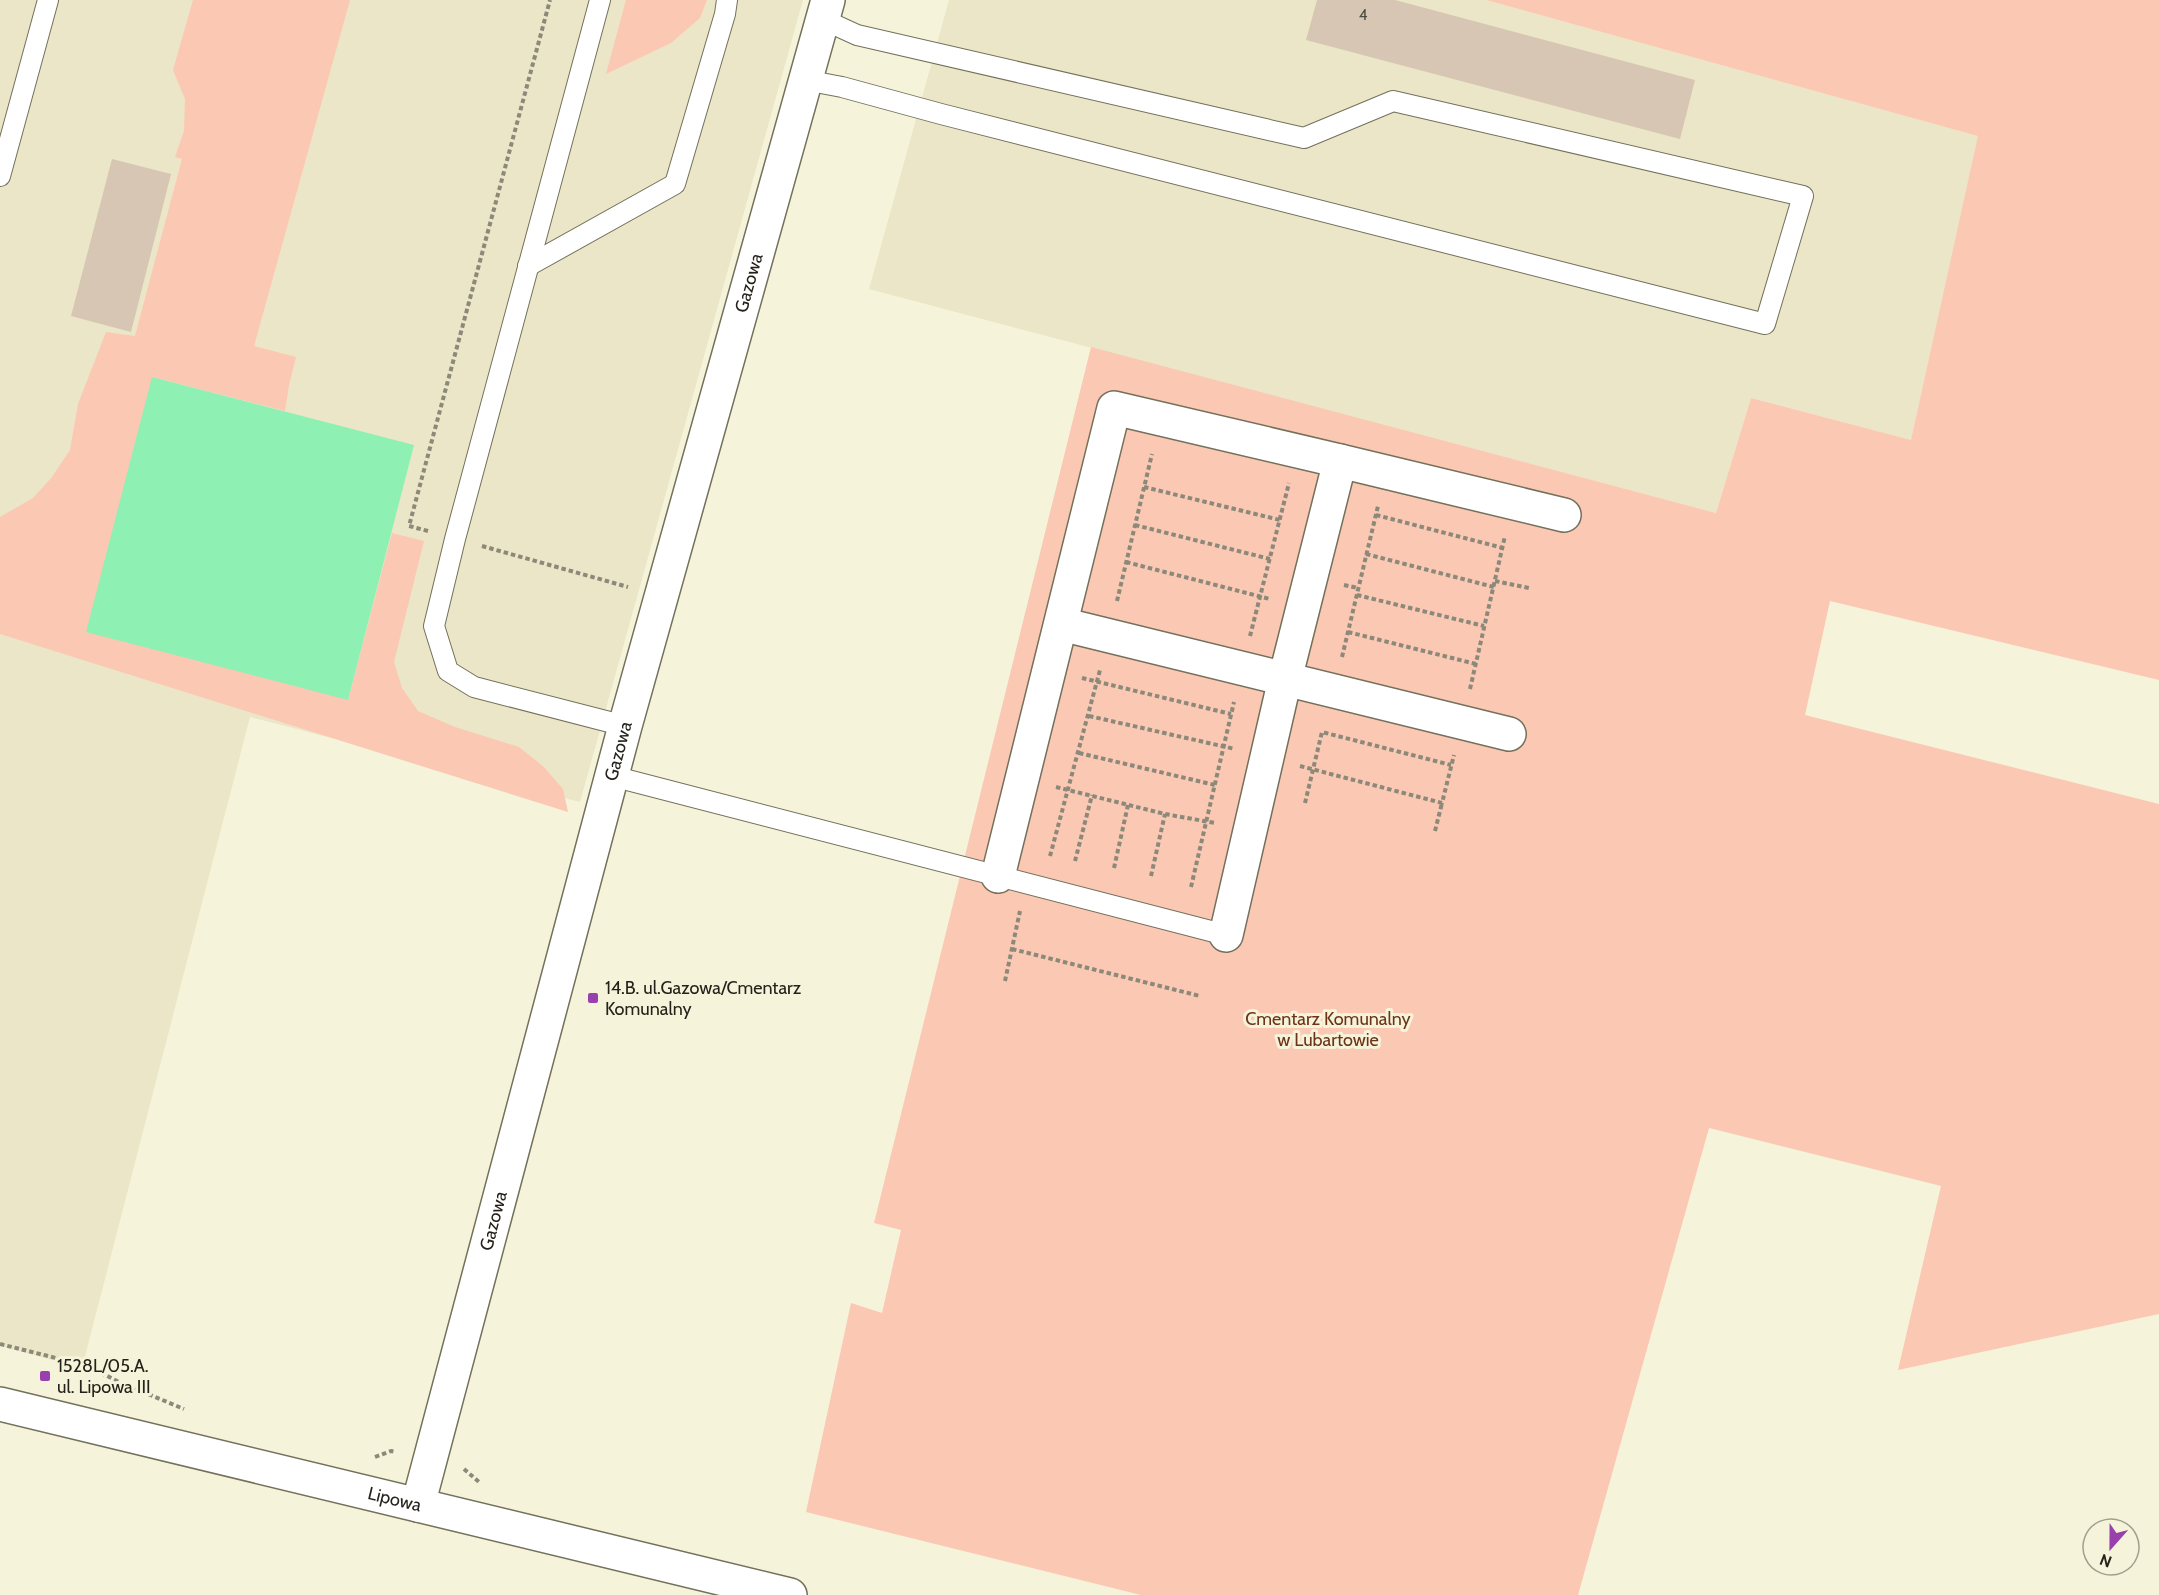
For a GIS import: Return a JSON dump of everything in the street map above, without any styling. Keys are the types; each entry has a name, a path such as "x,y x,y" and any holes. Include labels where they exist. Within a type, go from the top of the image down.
{"street":[{"name":"Gazowa","path":"418,1506 625,726 825,10"},
{"path":"1012,880 1023,779 1114,408 1564,515"},
{"path":"1226,935 1285,679 1340,461"},
{"path":"1061,624 1509,734"},
{"name":"Lipowa","path":"0,1404 790,1595"}],"lane":[{"path":"0,176 48,0"},
{"path":"600,0 455,538 434,626 448,671 474,687 625,726"},
{"path":"528,266 675,184 725,14 727,0"},
{"path":"805,80 843,87 964,120 1765,324 1803,196 1393,101 1304,138 857,35 825,10"},
{"path":"612,776 1226,935"}],"path":[{"path":"1305,803 1386,472"},
{"path":"1144,487 1280,520"},
{"path":"1435,831 1513,503"},
{"path":"1376,515 1503,548"},
{"path":"1135,525 1270,559"},
{"path":"1366,554 1494,587"},
{"path":"1126,562 1303,607"},
{"path":"1495,581 1529,588"},
{"path":"1357,595 1484,626"},
{"path":"1348,632 1476,664"},
{"path":"1049,671 1231,714"},
{"path":"1089,716 1267,757 1442,803"},
{"path":"1322,732 1451,765"},
{"path":"1079,753 1215,785"},
{"path":"1023,779 1165,814 1251,832"},
{"path":"1050,856 1068,790"},
{"path":"1075,861 1092,795"},
{"path":"1114,868 1128,805"},
{"path":"1151,876 1165,814"},
{"path":"1191,887 1207,821"},
{"path":"1005,981 1012,949 1012,880"},
{"path":"1012,949 1200,996"},
{"path":"0,1344 88,1366 119,1382 191,1412"}],"shaded area":[{"path":"0,0 803,0 580,802 250,717 82,1368 0,1346"},
{"path":"949,0 1486,0 1979,136 1911,440 1751,398 1716,513 869,289"},
{"path":"152,377 414,445 348,700 86,632"}],"green space":[{"path":"193,0 350,0 254,346 296,357 285,411 152,377 348,700 392,533 424,541 394,662 402,688 418,711 455,727 519,747 544,767 563,789 568,812 0,634 0,517 33,498 52,477 70,450 78,404 106,332 135,336 182,159 175,157 184,131 185,99 173,70"},
{"path":"626,0 707,0 700,18 671,43 606,74"},
{"name":"Cmentarz Komunalny w Lubartowie","path":"1486,0 2159,0 2159,680 1830,601 1805,715 2159,804 2159,1314 1898,1370 1941,1186 1709,1128 1578,1595 1141,1595 806,1512 851,1303 882,1313 901,1230 874,1223 1091,347 1716,513 1751,398 1911,440 1978,136"}],"building":[{"path":"1317,0 1395,0 1695,80 1680,139 1306,40"},
{"path":"112,159 171,174 131,332 71,316"}],"place":[{"name":"14.B. ul.Gazowa/Cmentarz Komunalny","path":"593,998"},
{"name":"1528L/05.A. ul. Lipowa III","path":"45,1376"}]}
